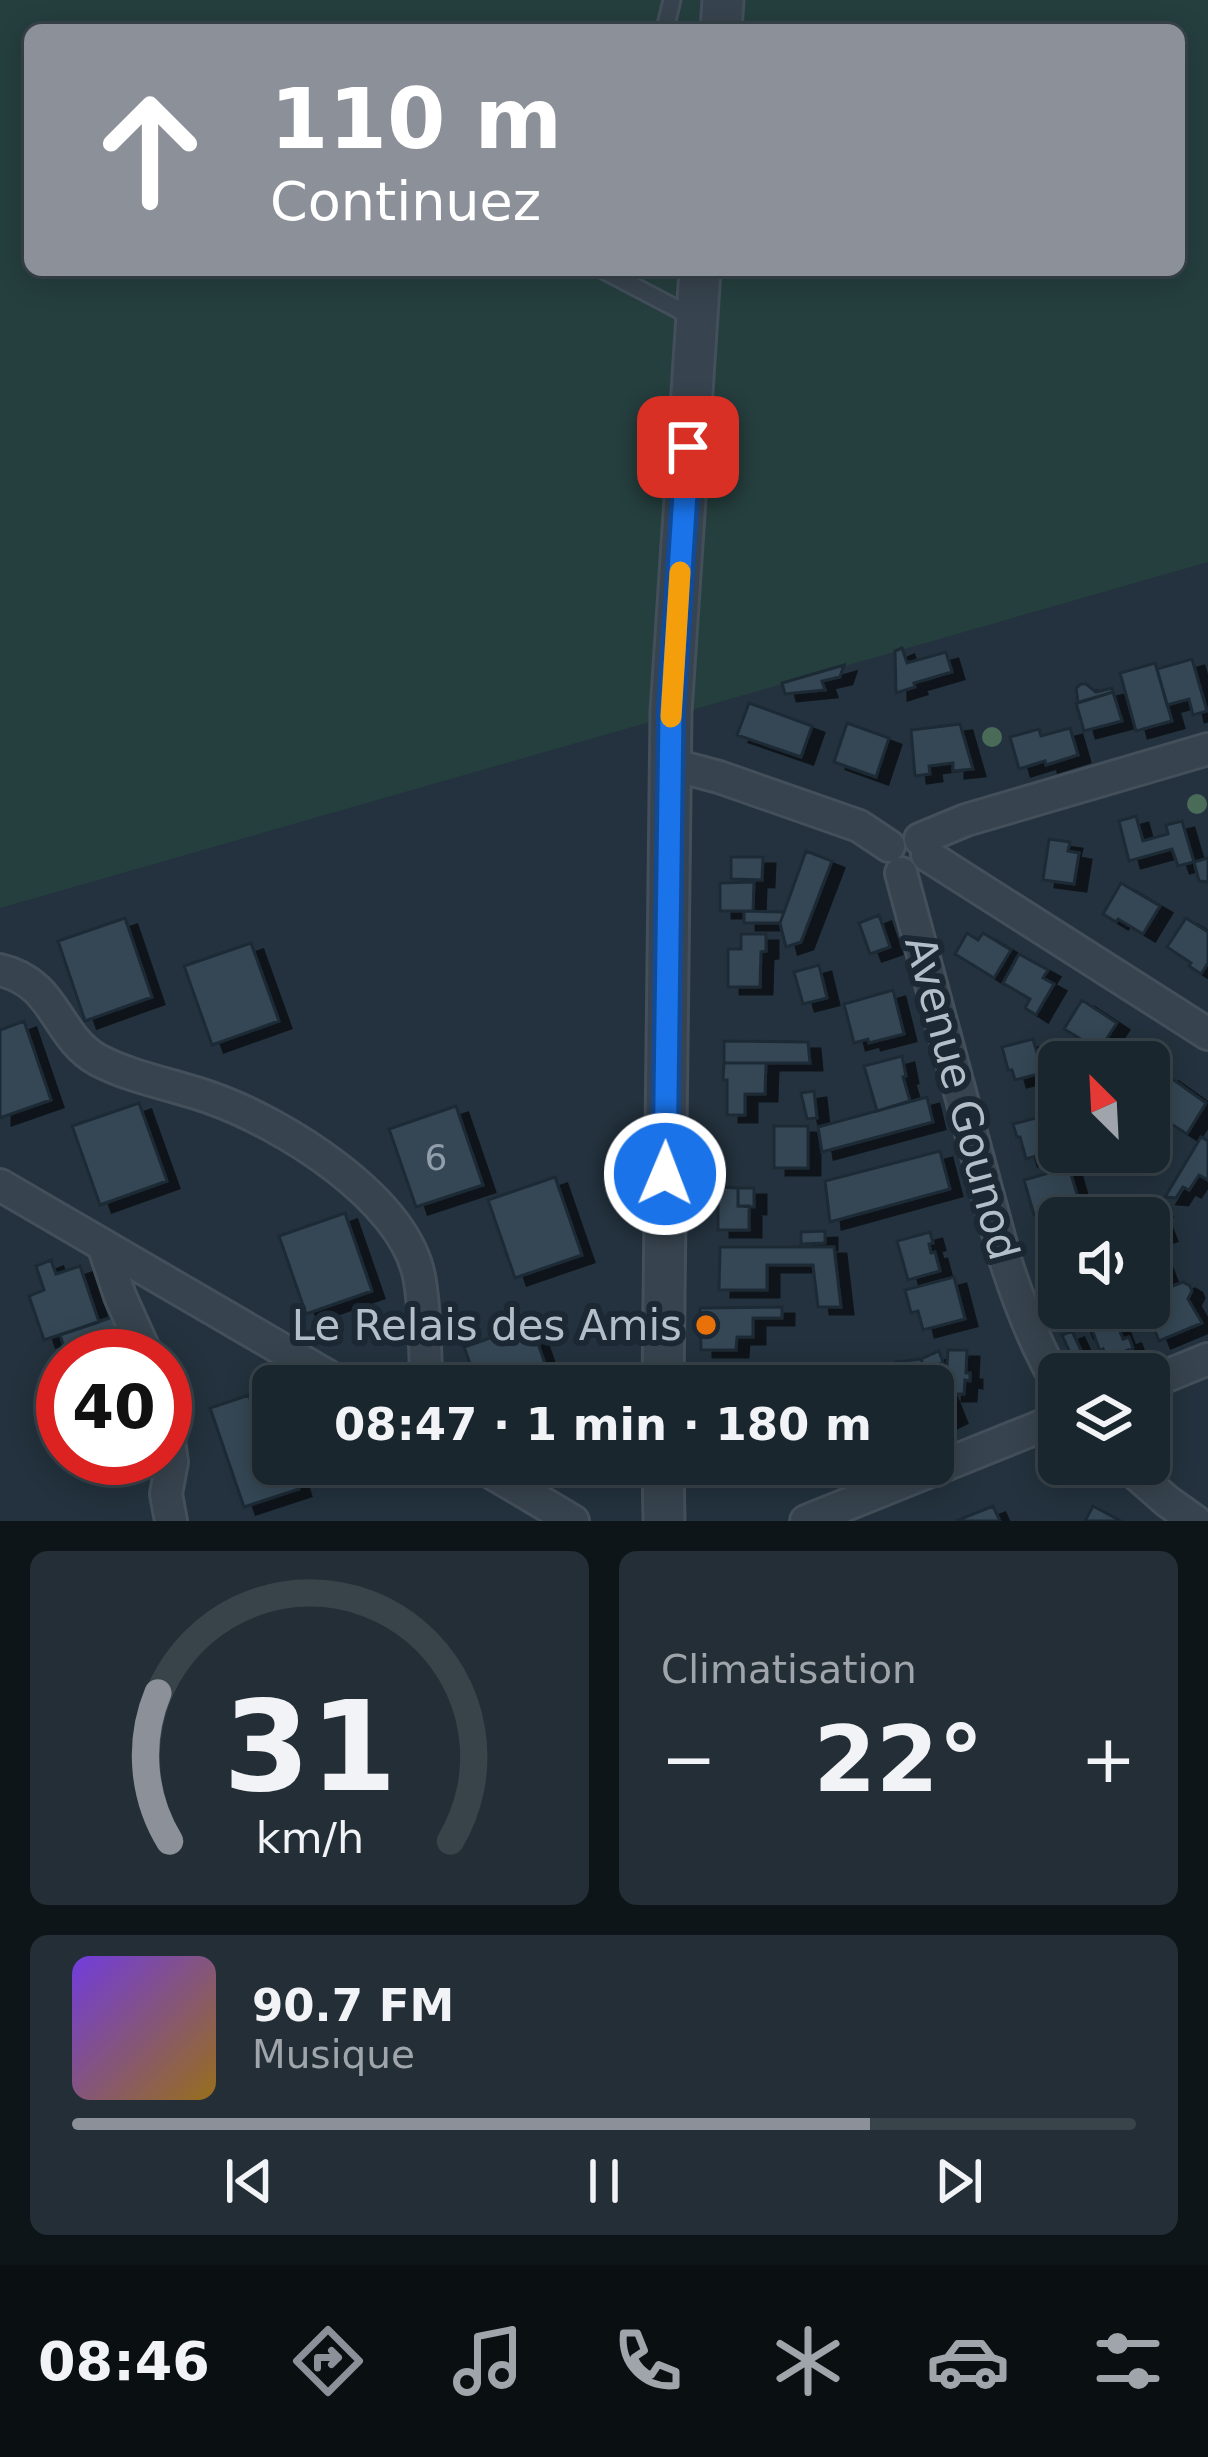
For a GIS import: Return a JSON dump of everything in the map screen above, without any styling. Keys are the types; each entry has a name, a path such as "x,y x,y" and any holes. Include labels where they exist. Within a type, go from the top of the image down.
{"street":[{"path":"663,1365 671,712 699,276"},
{"path":"909,853 966,820 1208,749"},
{"path":"670,764 859,826 1208,1034"},
{"name":"Avenue Gounod","path":"909,853 1005,1259 1042,1353"},
{"path":"0,970 33,985 55,1006 74,1041 99,1060 253,1114 311,1151 379,1204 396,1225 419,1275 425,1365"},
{"path":"0,1185 309,1365"},
{"path":"103,1245 135,1329"},
{"path":"1170,1374 1208,1359"},
{"path":"806,1521 1038,1427"},
{"path":"168,1485 171,1521"},
{"path":"512,1485 573,1521"},
{"path":"663,1485 664,1521"},
{"path":"1148,1485 1196,1521"}],"lane":[{"path":"614,276 682,313 696,314"}],"green space":[{"path":"0,0 1208,0 1208,562 0,908"}],"building":[{"path":"902,648 907,663 946,652 952,672 896,693 895,651"},
{"path":"1192,659 1207,711 1193,715 1189,699 1167,705 1157,669"},
{"path":"1155,663 1172,721 1136,731 1120,673"},
{"path":"844,665 840,677 822,681 825,690 785,694 782,683"},
{"path":"1081,684 1096,692 1112,688 1113,692 1078,703 1076,688"},
{"path":"1113,692 1122,721 1084,731 1076,703"},
{"path":"749,703 812,726 801,757 737,735"},
{"path":"847,723 889,738 876,777 834,762"},
{"path":"960,724 973,769 953,771 953,763 929,766 930,774 915,776 911,730"},
{"path":"1070,728 1078,755 1019,769 1010,737 1039,729 1041,736"},
{"path":"1136,816 1143,841 1168,834 1166,825 1182,821 1194,862 1178,866 1172,849 1129,861 1119,821"},
{"path":"1049,839 1070,842 1068,851 1079,853 1074,884 1043,880"},
{"path":"806,851 832,861 801,942 786,947 780,923"},
{"path":"731,857 763,857 762,880 731,879"},
{"path":"1208,858 1208,882 1199,881 1194,862"},
{"path":"754,882 753,911 720,911 720,883"},
{"path":"1121,883 1160,906 1143,934 1103,914"},
{"path":"744,911 784,912 780,923 744,923"},
{"path":"879,915 890,947 870,954 859,923"},
{"path":"125,918 152,997 85,1021 58,941"},
{"path":"1186,918 1208,932 1208,963 1201,974 1167,947"},
{"path":"967,933 978,940 983,933 1011,950 994,978 955,954"},
{"path":"741,934 766,934 760,987 728,987 728,949 741,949"},
{"path":"251,943 279,1021 212,1045 184,966"},
{"path":"1019,954 1048,970 1043,978 1054,984 1036,1015 1025,1008 1030,999 1003,983"},
{"path":"819,965 827,998 803,1004 794,972"},
{"path":"893,990 904,1034 854,1043 844,1004"},
{"path":"1082,1000 1117,1023 1105,1041 1084,1041 1064,1029"},
{"path":"24,1021 51,1100 0,1118 0,1030"},
{"path":"1033,1039 1038,1074 1015,1080 1002,1047"},
{"path":"724,1041 808,1042 810,1063 724,1063"},
{"path":"902,1056 910,1101 877,1111 864,1066"},
{"path":"724,1063 766,1063 765,1094 745,1094 745,1115 727,1115"},
{"path":"1170,1077 1206,1103 1187,1134 1170,1123"},
{"path":"814,1091 817,1118 807,1119 801,1093"},
{"path":"927,1097 933,1122 822,1152 818,1127"},
{"path":"139,1103 167,1181 100,1205 72,1126"},
{"path":"456,1106 483,1185 416,1207 389,1129"},
{"path":"1038,1117 1038,1156 1026,1159 1013,1124"},
{"path":"774,1126 808,1126 808,1168 774,1168"},
{"path":"1201,1137 1208,1141 1208,1180 1199,1175 1189,1190 1183,1187 1176,1198 1165,1197"},
{"path":"940,1151 950,1189 830,1222 825,1181"},
{"path":"1071,1173 1078,1197 1038,1197 1038,1214 1034,1215 1024,1180"},
{"path":"555,1177 582,1255 515,1278 488,1200"},
{"path":"721,1187 738,1188 738,1206 749,1206 749,1230 718,1230"},
{"path":"738,1188 754,1188 754,1207 738,1206"},
{"path":"345,1213 372,1291 306,1314 279,1236"},
{"path":"825,1231 825,1243 801,1244 801,1232"},
{"path":"930,1232 931,1253 935,1252 940,1271 908,1280 897,1241"},
{"path":"720,1247 834,1247 841,1307 818,1307 813,1265 767,1265 767,1290 719,1290"},
{"path":"51,1260 56,1274 80,1266 99,1322 78,1329 40,1329 29,1296 44,1290 36,1266"},
{"path":"954,1277 965,1319 923,1330 918,1311 911,1313 905,1290"},
{"path":"1183,1282 1190,1286 1188,1299 1202,1323 1159,1341 1154,1329 1170,1329 1170,1287"},
{"path":"782,1307 782,1318 753,1318 753,1337 737,1337 736,1350 701,1350 700,1308"},
{"path":"115,1316 120,1329 77,1329"},
{"path":"531,1324 546,1365 470,1365 464,1347"},
{"path":"1092,1329 1119,1329 1133,1348 1121,1353 1100,1351"},
{"path":"1072,1331 1081,1350 1070,1353 1062,1335"},
{"path":"948,1350 967,1350 970,1381 965,1380 964,1394 954,1394 954,1365 947,1365"},
{"path":"939,1351 943,1362 923,1365 921,1359"},
{"path":"921,1359 923,1365 897,1365"},
{"path":"249,1395 252,1485 298,1485 299,1489 244,1507 210,1408"},
{"path":"993,1506 1000,1521 956,1521"},
{"path":"1093,1506 1121,1521 1085,1521"}],"slow traffic":[{"path":"671,717 680,572"}],"place":[{"name":"Le Relais des Amis","path":"706,1325"}],"route":[{"path":"665,1174 671,712 688,447"}]}
